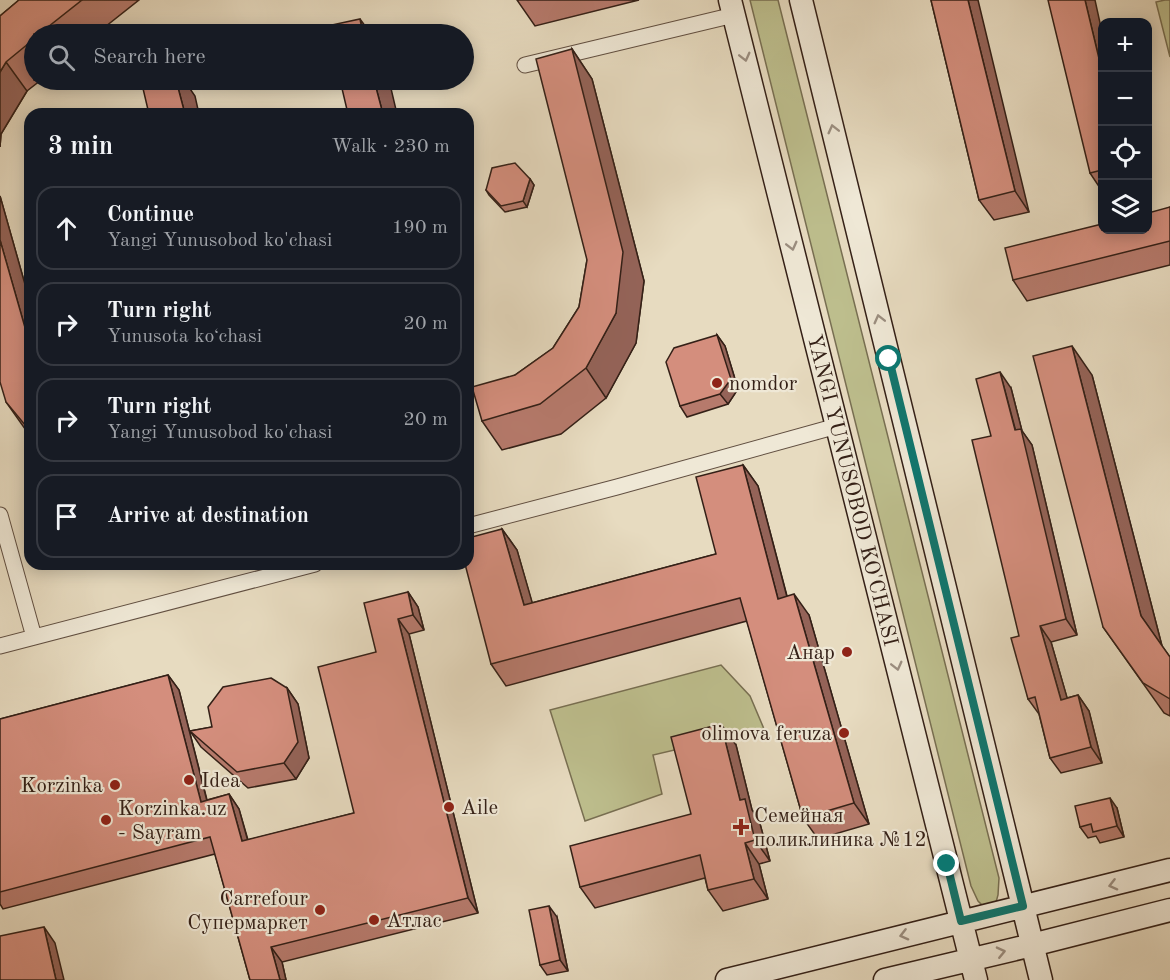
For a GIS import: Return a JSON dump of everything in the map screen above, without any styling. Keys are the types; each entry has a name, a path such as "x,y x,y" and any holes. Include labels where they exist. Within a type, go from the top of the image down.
{"main road":[{"path":"801,0 1041,980"},
{"name":"YANGI YUNUSOBOD KO'CHASI","path":"732,7 973,970"},
{"path":"726,980 1170,870"},
{"path":"885,980 973,970 1032,945 1170,910"}],"street":[{"path":"525,64 732,7"},
{"path":"474,524 837,426"},
{"path":"0,514 34,637"},
{"path":"0,646 292,570"}],"green space":[{"path":"750,0 778,0 999,878 995,906 986,909 978,901 971,886"},
{"path":"1170,0 1170,57 1156,2"},
{"path":"721,665 750,696 764,729 653,755 662,794 585,821 550,710"}],"building":[{"path":"19,0 82,0 52,24 24,24 24,47 6,62 0,72 0,16"},
{"path":"931,0 968,0 1015,191 979,200"},
{"path":"1048,0 1085,0 1098,54 1098,171 1090,173"},
{"path":"360,19 361,24 336,24"},
{"path":"572,49 623,252 616,313 586,368 540,404 482,421 474,386 515,375 553,348 579,307 587,260 536,59"},
{"path":"143,90 179,90 183,108 148,108"},
{"path":"342,90 377,90 381,108 347,108"},
{"path":"515,163 530,179 523,201 501,206 486,190 492,168"},
{"path":"1170,207 1170,241 1013,280 1005,248 1098,225 1098,234 1152,234 1152,212"},
{"path":"0,240 24,324 24,424 6,402 0,382"},
{"path":"717,335 731,379 720,394 680,406 666,362 674,348"},
{"path":"1072,346 1141,616 1170,657 1170,699 1143,683 1103,627 1033,356"},
{"path":"1000,372 1015,430 1021,429 1066,619 1040,626 1061,700 1078,695 1091,747 1050,758 1035,697 1028,699 1011,638 1019,636 972,440 991,436 976,379"},
{"path":"743,465 778,599 794,594 854,803 803,818 740,598 491,664 467,570 474,570 474,536 502,529 524,605 716,554 696,477"},
{"path":"408,592 413,615 398,619 468,898 271,947 280,980 250,980 210,837 0,892 0,719 168,675 201,802 229,794 242,841 354,813 318,667 376,652 364,603"},
{"path":"271,678 287,688 298,742 284,763 237,772 190,731 212,727 208,707 223,687"},
{"path":"721,724 740,800 745,799 755,840 745,843 754,879 708,890 700,855 580,887 570,846 691,814 671,737"},
{"path":"1110,798 1117,826 1093,832 1091,824 1080,827 1075,806"},
{"path":"549,906 560,960 540,965 529,910"},
{"path":"44,927 56,980 0,980 0,936"}],"place":[{"name":"nomdor","path":"717,383"},
{"name":"Анар","path":"847,652"},
{"name":"olimova feruza","path":"844,733"},
{"name":"Idea","path":"189,780"},
{"name":"Korzinka","path":"115,785"},
{"name":"Aile","path":"449,807"},
{"name":"Korzinka.uz - Sayram","path":"106,820"},
{"name":"Семейная поликлиника №12","path":"741,827"},
{"name":"Carrefour Супермаркет","path":"320,910"},
{"name":"Атлас","path":"374,920"}],"route":[{"path":"889,359 1023,906 961,921 947,864"}]}
